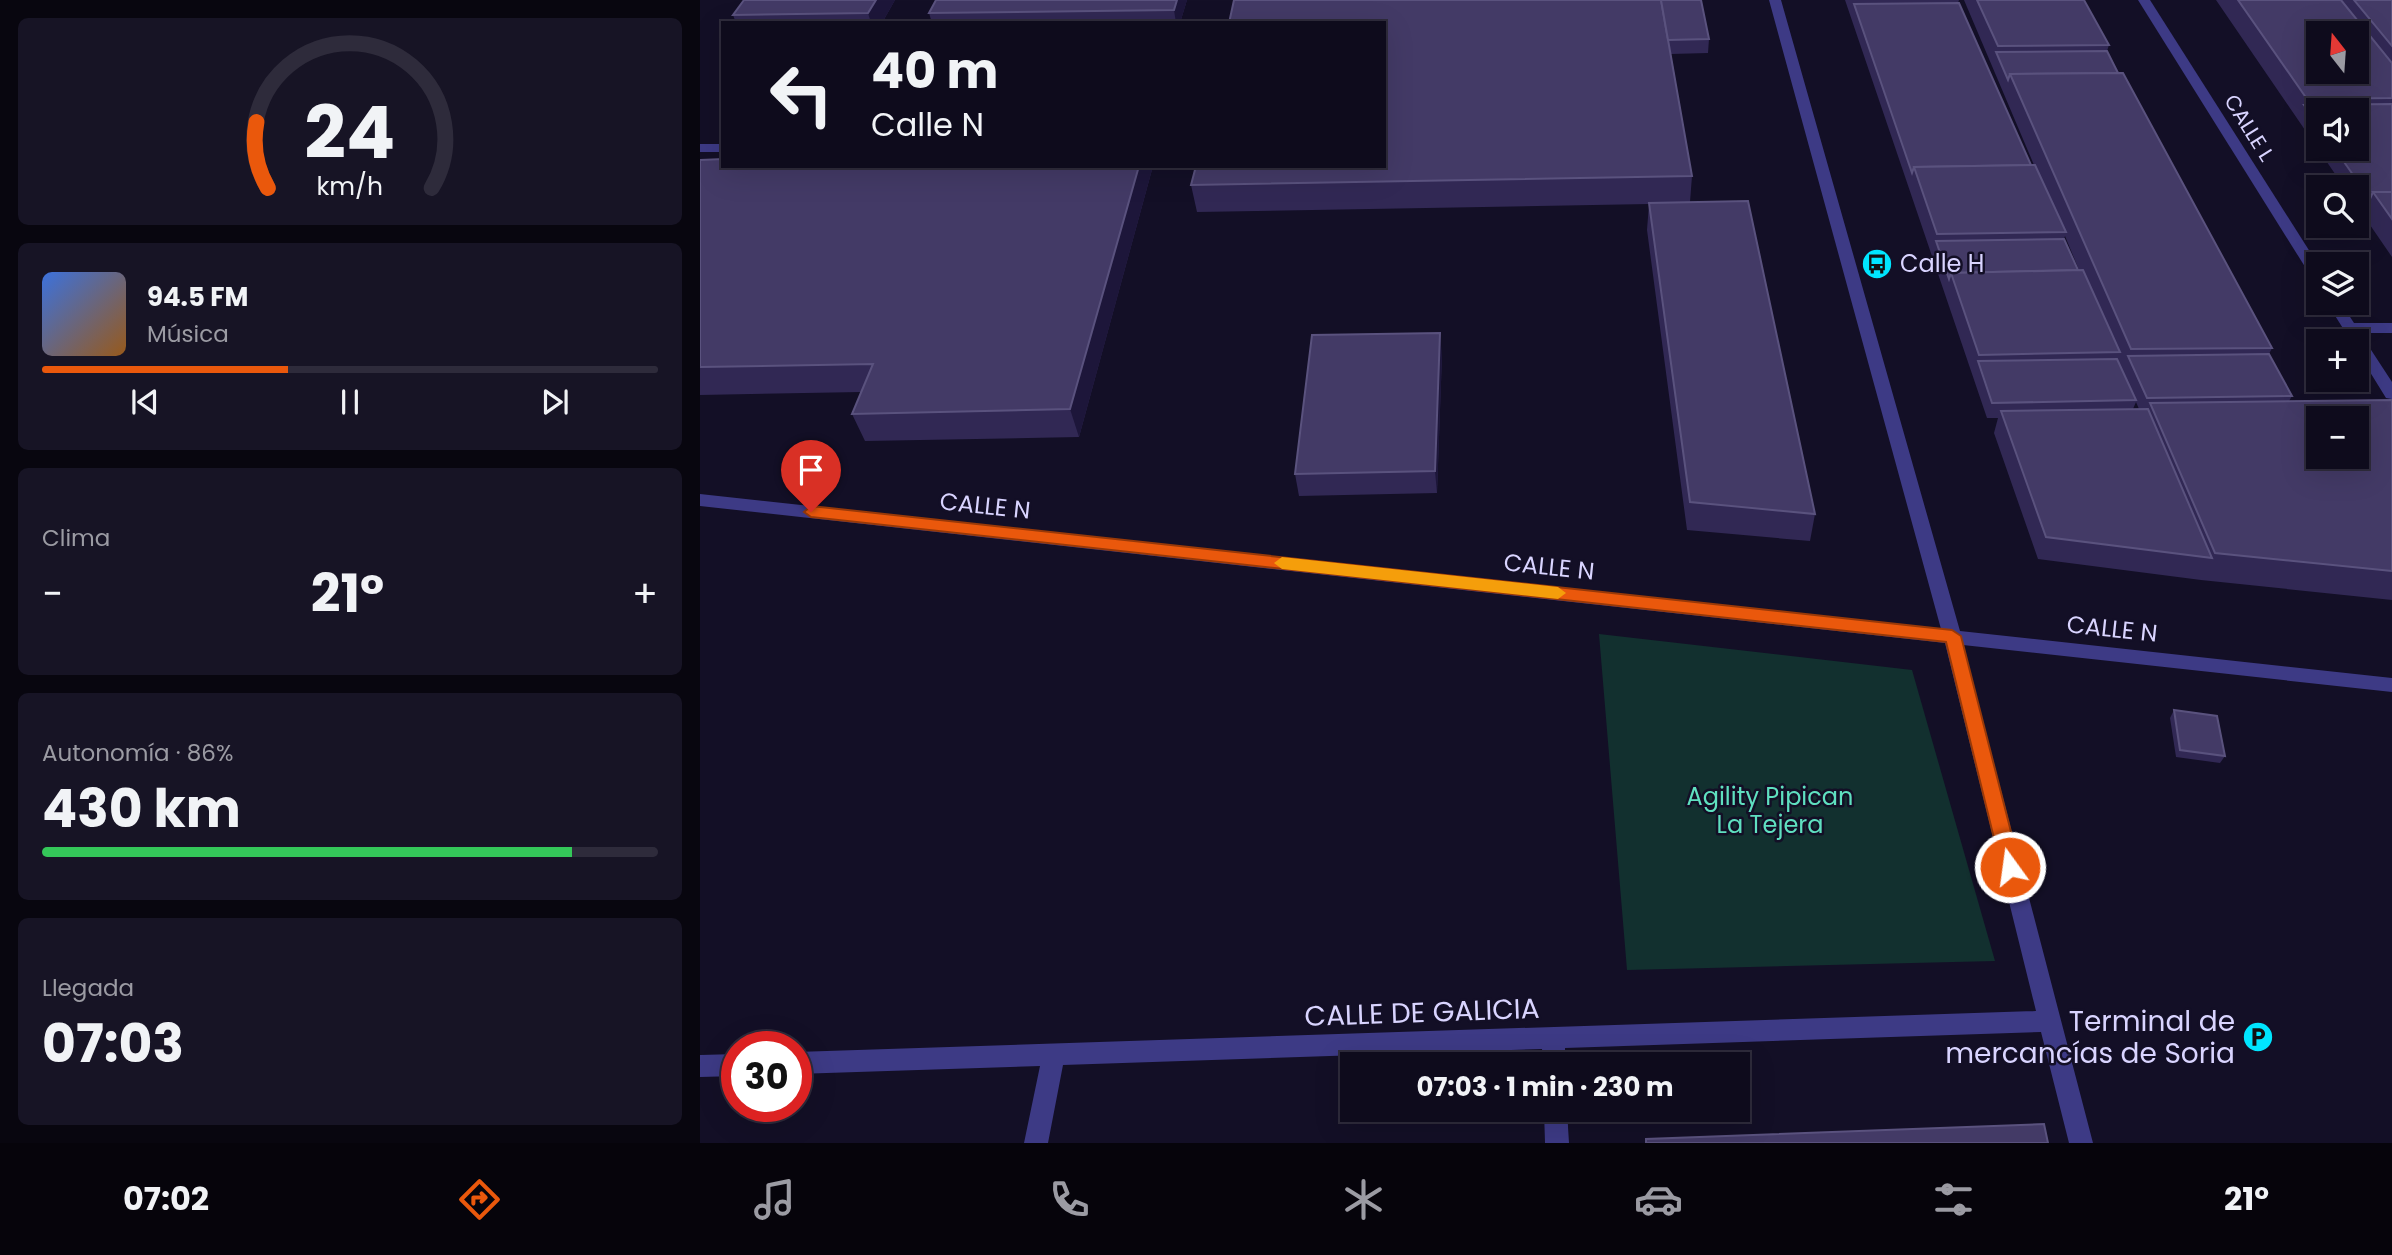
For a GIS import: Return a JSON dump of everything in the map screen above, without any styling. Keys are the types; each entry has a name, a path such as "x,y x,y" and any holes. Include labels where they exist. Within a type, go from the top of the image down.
{"street":[{"path":"1775,0 1952,636 2081,1143"},
{"name":"CALLE L","path":"2144,0 2306,257"},
{"path":"700,148 721,148"},
{"path":"2342,315 2392,394"},
{"path":"2350,328 2392,328"},
{"name":"CALLE N","path":"700,500 2392,685"},
{"name":"CALLE DE GALICIA","path":"812,1063 2049,1021"},
{"path":"1553,1038 1554,1052"},
{"path":"1036,1143 1054,1055"},
{"path":"700,1066 721,1065"},
{"path":"1556,1122 1557,1143"}],"green space":[{"name":"Agility Pipican La Tejera","path":"1599,634 1912,670 1995,961 1627,970"}],"building":[{"path":"744,0 876,0 868,13 733,15"},
{"path":"936,0 1177,0 1174,10 929,13"},
{"path":"1234,0 1661,0 1692,176 1191,185 1195,168 1386,168 1386,21 1229,21"},
{"path":"1661,0 1701,0 1709,39 1668,40"},
{"path":"1977,0 2084,0 2109,45 1998,46"},
{"path":"2238,0 2341,0 2358,21 2306,21 2306,84 2370,84 2370,36 2392,63 2392,98 2306,98"},
{"path":"2354,0 2392,0 2392,46"},
{"path":"1959,3 2031,165 1914,167 1912,173 1854,4"},
{"path":"2107,51 2118,73 2010,74 2008,80 1996,52"},
{"path":"2123,73 2272,348 2131,349 2010,74"},
{"path":"2369,104 2392,104 2392,192 2373,192 2370,199 2369,175 2353,175 2343,161 2369,161"},
{"path":"721,159 721,168 1138,168 1070,409 852,414 873,364 700,367 700,160"},
{"path":"2035,165 2066,232 1937,234 1914,167"},
{"path":"2373,192 2392,192 2392,219"},
{"path":"1748,201 1815,514 1690,502 1649,203"},
{"path":"2064,239 2078,270 1951,273 1949,279 1936,241"},
{"path":"2083,270 2120,352 1979,355 1951,273"},
{"path":"1440,333 1435,471 1295,474 1312,335"},
{"path":"2269,354 2292,396 2147,398 2128,356"},
{"path":"2117,359 2136,400 1992,403 1978,361"},
{"path":"2392,400 2392,571 2215,553 2150,403"},
{"path":"2148,409 2212,558 2046,537 2001,411"},
{"path":"2174,710 2217,716 2225,756 2180,750"},
{"path":"2044,1124 2048,1143 1646,1143 1646,1139"}],"slow traffic":[{"path":"1282,563 1558,593"}],"place":[{"name":"Calle H","path":"1877,264"},
{"name":"Terminal de mercancías de Soria","path":"2258,1037"}],"route":[{"path":"811,512 1952,636 2010,867"}]}
